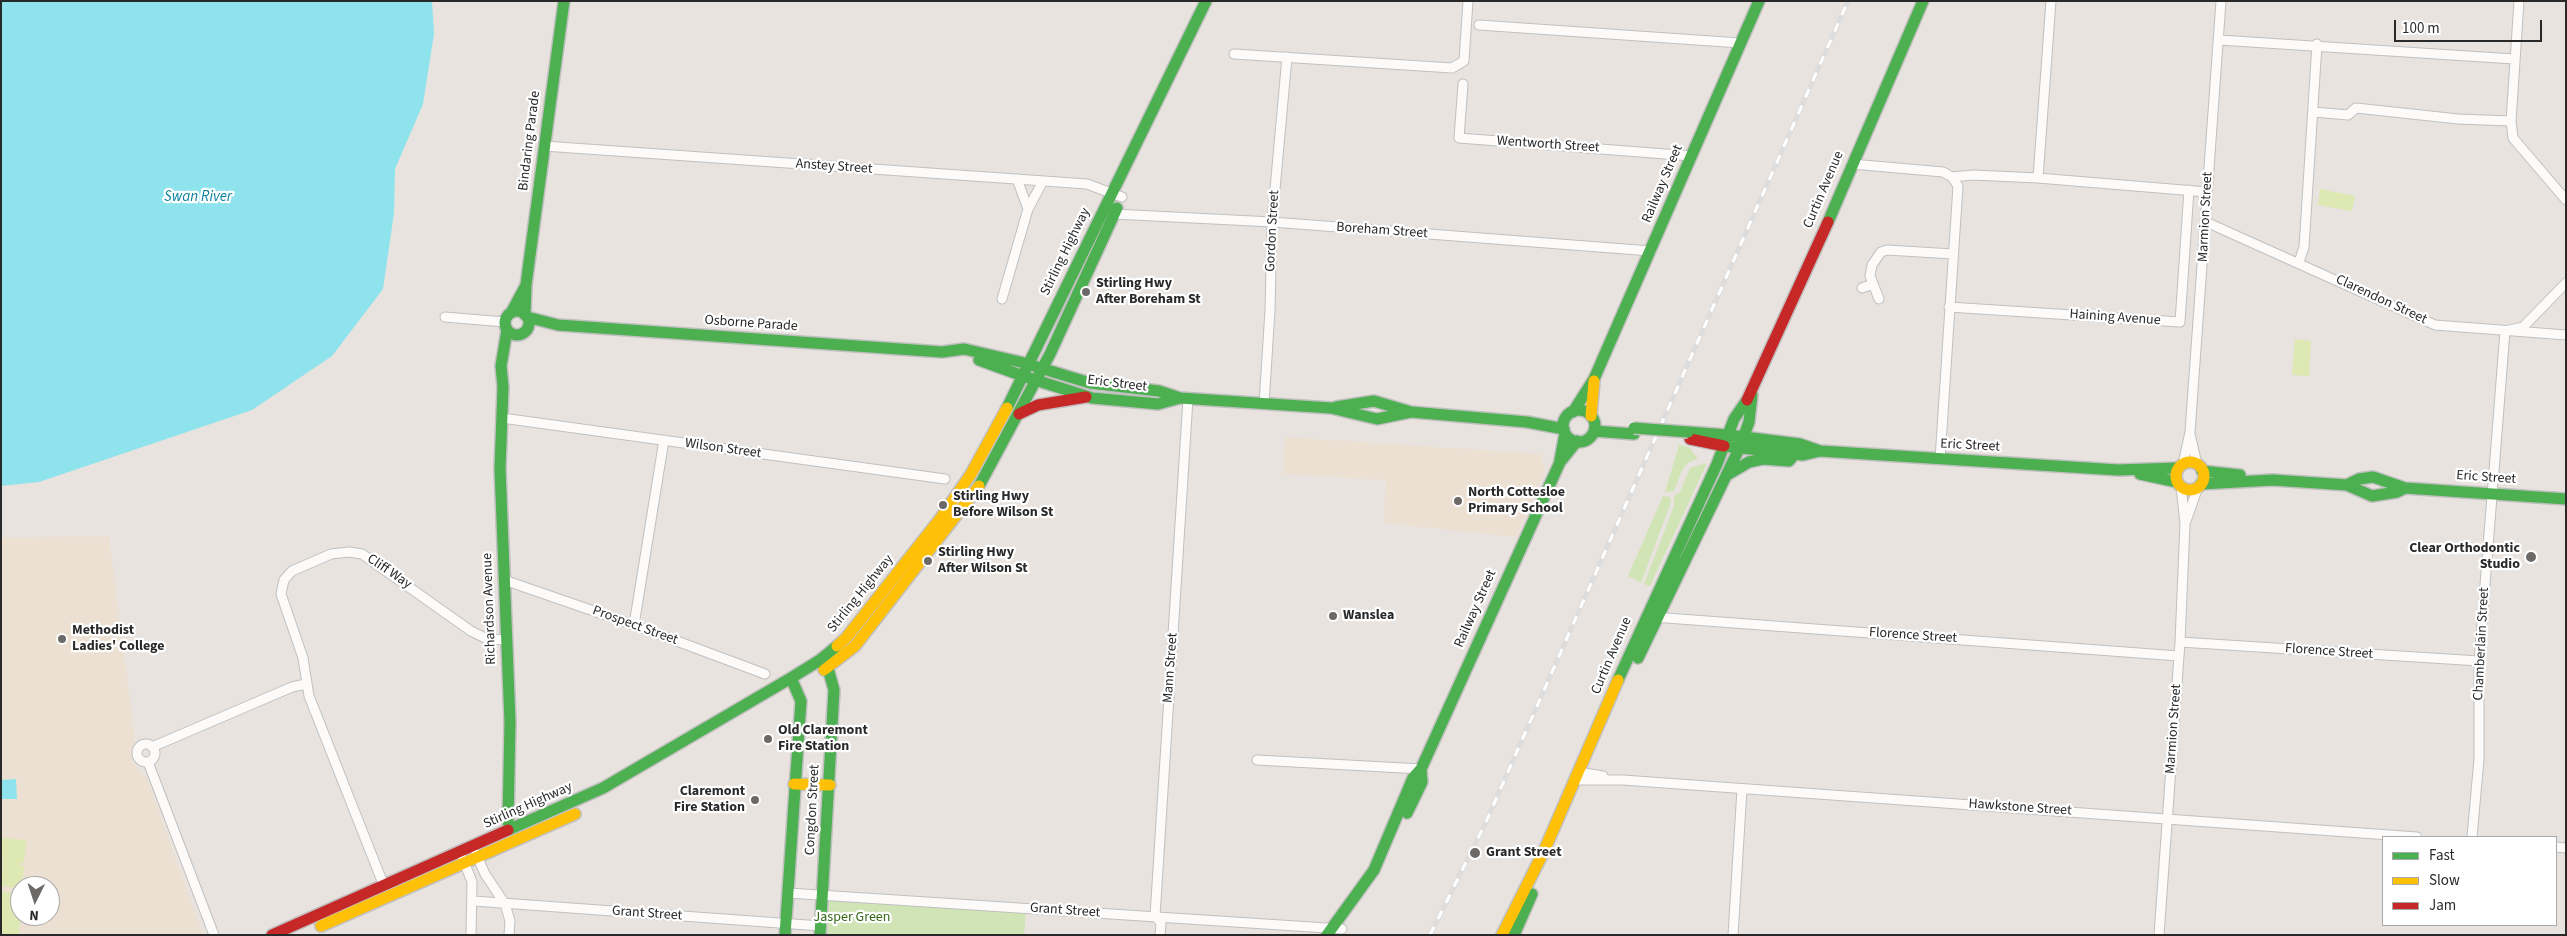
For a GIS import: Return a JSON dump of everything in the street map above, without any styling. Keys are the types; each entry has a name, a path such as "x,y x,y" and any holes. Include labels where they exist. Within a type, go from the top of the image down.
{"main road":[{"name":"Bindaring Parade","path":"522,333 529,324 526,316 526,285 533,245 544,146 564,1"},
{"name":"Stirling Highway","path":"272,935 295,932 475,852 599,802 855,646 979,486 1019,414 1119,214 1117,195 1206,1"},
{"name":"Stirling Highway","path":"823,664 846,638 961,491 1218,1"},
{"name":"Railway Street","path":"1335,931 1382,870 1422,782 1421,769 1560,462 1567,424 1594,379 1759,1"},
{"name":"Curtin Avenue","path":"1514,935 1734,419 1753,391 1923,1"},
{"name":"Bindaring Parade","path":"508,322 526,285"},
{"name":"Osborne Parade","path":"508,322 518,311 526,316 558,325 942,352 995,364 1023,376"},
{"path":"508,322 522,333"},
{"name":"Richardson Avenue","path":"508,322 501,366 503,387 500,469 510,722 508,822 511,829"},
{"name":"Osborne Parade","path":"522,333 558,325"},
{"name":"Richardson Avenue","path":"503,387 510,352 522,333"},
{"name":"Osborne Parade","path":"942,352 964,349 1029,364"},
{"name":"Eric Street","path":"1029,364 1090,383 1159,391 1184,399 1332,408 1377,419 1411,412"},
{"name":"Eric Street","path":"1023,376 1086,397 1158,404 1184,399"},
{"name":"Railway Street","path":"1593,424 1594,379"},
{"name":"Curtin Avenue","path":"1651,617 1739,449 1749,422 1753,391"},
{"path":"1019,414 1038,405 1086,397"},
{"name":"Eric Street","path":"1332,408 1374,401 1411,412 1567,424 1583,411 1593,424 1634,431 1688,435 1728,435 1800,444 1820,450 2118,470 2180,466"},
{"path":"1567,424 1577,441 1589,438 1593,424"},
{"name":"Eric Street","path":"1688,435 1739,449 1795,454 1820,450"},
{"name":"Railway Street","path":"1560,462 1577,441"},
{"path":"1726,476 1749,462 1763,459 1789,461 1795,454"},
{"path":"2190,462 2200,468 2199,485 2189,490 2179,484 2176,473 2180,466 2190,462"},
{"name":"Eric Street","path":"2200,468 2273,480 2347,485 2372,496 2397,492 2405,488"},
{"name":"Eric Street","path":"2118,470 2179,484"},
{"name":"Eric Street","path":"2347,485 2359,479 2373,477 2405,488 2566,499"},
{"name":"Eric Street","path":"2199,485 2273,480"},
{"name":"Congdon Street","path":"821,930 834,690 823,664"},
{"name":"Stirling Highway","path":"475,852 511,829 603,788 794,682"},
{"name":"Congdon Street","path":"786,929 794,784 801,701 794,682"},
{"name":"Curtin Avenue","path":"1502,935 1581,776"},
{"path":"794,784 830,785"},
{"name":"Stirling Highway","path":"295,932 384,886 462,858"}],"street":[{"path":"1234,54 1452,68 1464,61 1468,1"},
{"path":"2038,178 2051,1"},
{"name":"Marmion Street","path":"2180,466 2190,432 2221,1"},
{"path":"2519,1 2510,121 2513,138 2516,144 2566,200"},
{"path":"1479,25 1740,43"},
{"path":"2219,40 2317,44 2514,59"},
{"path":"2298,262 2304,247 2317,44"},
{"name":"Gordon Street","path":"1264,404 1270,310 1272,222 1287,57"},
{"name":"Wentworth Street","path":"1463,84 1459,138 1691,156"},
{"path":"2314,112 2348,115 2356,108 2458,119 2510,121"},
{"name":"Anstey Street","path":"544,146 1087,184 1117,195"},
{"path":"1852,164 1943,172 1952,177 1958,186 1952,254 1940,459"},
{"path":"1952,177 1966,175 2038,178 2207,192"},
{"path":"1017,179 1028,210"},
{"path":"1002,299 1028,210 1043,181"},
{"name":"Haining Avenue","path":"1949,306 2180,322 2188,190"},
{"name":"Boreham Street","path":"1119,214 1272,222 1651,251"},
{"name":"Clarendon Street","path":"2206,222 2435,325 2566,335"},
{"path":"1879,299 1870,276 1876,256 1887,250 1952,254"},
{"path":"2505,331 2523,327 2566,283"},
{"path":"1862,288 1873,284"},
{"path":"445,317 508,322"},
{"name":"Chamberlain Street","path":"2472,836 2479,759 2479,662 2505,331"},
{"name":"Mann Street","path":"1160,935 1161,923 1155,916 1184,399"},
{"name":"Wilson Street","path":"502,418 944,479"},
{"name":"Marmion Street","path":"2190,432 2200,468"},
{"path":"634,624 664,440"},
{"name":"Marmion Street","path":"2159,935 2180,642 2185,524 2179,484"},
{"name":"Marmion Street","path":"2185,524 2199,485"},
{"name":"Cliff Way","path":"384,886 306,684 303,658 281,594 287,575 292,571 337,553 349,552 368,556 471,631 487,639 507,640"},
{"name":"Prospect Street","path":"504,580 634,624 765,674"},
{"name":"Florence Street","path":"1651,617 2179,656"},
{"name":"Florence Street","path":"2180,642 2479,662"},
{"path":"148,762 138,759 136,751 141,745 152,747 292,687 306,684"},
{"path":"148,762 154,756 152,747"},
{"path":"1257,760 1421,769"},
{"path":"148,762 214,935"},
{"name":"Hawkstone Street","path":"1581,776 2403,836"},
{"path":"1733,935 1742,789"},
{"path":"475,852 485,874 505,904 510,921 509,935"},
{"path":"462,858 472,882 474,901 471,935"},
{"name":"Grant Street","path":"788,893 1155,916 1335,931"},
{"name":"Grant Street","path":"474,901 786,929 821,930"}],"shaded area":[{"name":"North Cottesloe Primary School","path":"1285,437 1541,454 1545,471 1517,537 1384,523 1386,480 1283,474"},
{"name":"Methodist Ladies' College","path":"109,536 135,739 132,762 147,778 203,935 1,935 1,538"}],"green space":[{"path":"2320,189 2355,196 2352,211 2318,205"},
{"path":"2295,339 2311,341 2309,376 2292,375"},
{"path":"1679,445 1689,447 1698,459 1691,461 1683,468 1674,491 1665,492"},
{"path":"1707,463 1650,586 1644,584 1674,506 1674,496 1680,492 1690,468"},
{"path":"1663,496 1670,497 1671,502 1641,583 1628,576"},
{"path":"1,838 26,840 24,863 19,863 19,865 24,866 23,876 10,876 10,887 1,886 3,861 1,861"},
{"path":"1,892 10,892 10,926 20,926 19,935 1,935"},
{"name":"Jasper Green","path":"829,899 1026,911 1024,935 827,935"}],"water":[{"name":"Swan River","path":"1,1 432,1 434,34 423,104 395,169 394,213 383,289 332,356 252,410 39,482 1,486"},
{"path":"16,779 17,799 1,799 1,780"}],"railway":[{"path":"1430,935 1485,824 1848,1"}],"traffic: fast":[{"path":"525,315 526,285 564,1"},
{"path":"1007,408 1206,1"},
{"path":"1573,412 1594,379 1759,1"},
{"path":"1828,222 1923,1"},
{"path":"979,486 1050,354 1117,208"},
{"path":"511,313 526,285"},
{"path":"517,311 522,312 528,318 529,323 528,328 522,334 517,335 512,334 506,328 505,323 506,318 512,312 517,311"},
{"path":"527,317 558,325 942,352 964,349 1029,364"},
{"path":"507,330 501,366 503,387 500,469 510,722 508,822 511,829"},
{"path":"979,360 1023,376"},
{"path":"1034,366 1090,383 1159,391 1180,398 1331,408 1377,419 1411,412 1527,422 1564,429"},
{"path":"1026,377 1092,398 1158,404 1180,398"},
{"path":"1638,658 1739,449 1749,422 1752,395"},
{"path":"1618,680 1717,464 1734,419 1747,400"},
{"path":"1336,407 1374,401 1411,412"},
{"path":"1579,410 1590,415 1595,426 1590,437 1579,442 1568,437 1563,426 1568,415 1579,410"},
{"path":"1634,428 1688,432"},
{"path":"1594,431 1634,434"},
{"path":"1688,432 1728,435"},
{"path":"1560,460 1565,433"},
{"path":"1728,435 1800,444 1820,451 2118,470 2178,468"},
{"path":"1327,935 1374,870 1413,778 1421,769 1560,462 1577,441"},
{"path":"1724,446 1803,455 1820,451"},
{"path":"1727,475 1749,462 1763,459 1789,461 1795,454"},
{"path":"2202,471 2240,475"},
{"path":"2140,474 2177,482"},
{"path":"2347,485 2359,479 2373,477 2405,488 2566,499"},
{"path":"2201,484 2273,480 2347,485 2372,496 2397,492 2405,488"},
{"path":"508,830 603,788 791,678 820,660 837,646"},
{"path":"820,935 834,690 829,672 821,662"},
{"path":"785,935 801,701 791,678"},
{"path":"1407,813 1422,782 1421,769"},
{"path":"1514,935 1532,894"}],"traffic: slow":[{"path":"1591,416 1594,381"},
{"path":"837,646 846,638 940,519 971,474 1007,408"},
{"path":"2190,462 2200,466 2204,476 2200,486 2190,490 2180,486 2176,476 2180,466 2190,462"},
{"path":"824,670 855,646 979,486"},
{"path":"1502,935 1544,851 1618,680"},
{"path":"794,784 830,785"},
{"path":"321,926 575,814"}],"traffic: jam":[{"path":"1747,400 1828,222"},
{"path":"1019,414 1038,405 1086,397"},
{"path":"1690,439 1724,446"},
{"path":"272,935 508,830"}],"place":[{"name":"Stirling Hwy After Boreham St","path":"1086,292"},
{"name":"North Cottesloe Primary School","path":"1458,501"},
{"name":"Stirling Hwy Before Wilson St","path":"943,505"},
{"name":"Clear Orthodontic Studio","path":"2531,557"},
{"name":"Stirling Hwy After Wilson St","path":"928,561"},
{"name":"Wanslea","path":"1333,616"},
{"name":"Methodist Ladies' College","path":"62,639"},
{"name":"Old Claremont Fire Station","path":"768,739"},
{"name":"Claremont Fire Station","path":"755,800"},
{"name":"Grant Street","path":"1475,853"}]}
